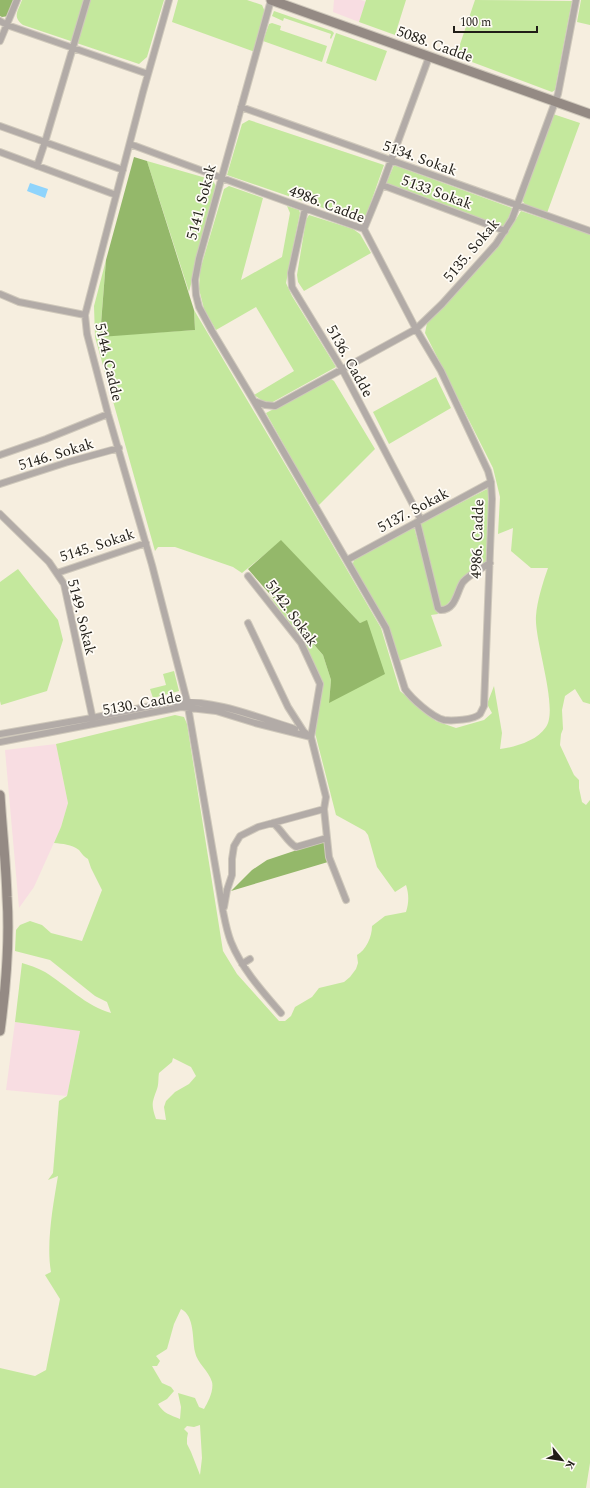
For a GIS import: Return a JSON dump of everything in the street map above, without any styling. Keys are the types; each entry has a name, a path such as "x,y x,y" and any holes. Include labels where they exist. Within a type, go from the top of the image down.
{"street":[{"path":"0,41 17,0"},
{"path":"37,166 87,0"},
{"name":"5144. Cadde","path":"169,0 148,74 85,315 87,334 108,414 146,543 187,704 223,911 231,943 255,984 281,1014"},
{"name":"5088. Cadde","path":"271,0 590,114"},
{"name":"5141. Sokak","path":"254,401 199,307 196,295 195,280 199,259 271,0"},
{"name":"5135. Sokak","path":"254,401 265,406 275,406 416,329 442,304 487,255 505,231 517,206 555,102 576,0"},
{"path":"0,21 7,25 148,74"},
{"path":"364,229 382,185 429,57"},
{"name":"5134. Sokak","path":"241,107 590,231"},
{"path":"0,126 123,170"},
{"name":"4986. Cadde","path":"130,144 304,209 364,229 416,329 450,388 492,482 484,706 479,715 468,719 444,720 436,717 410,696 405,689 386,628 254,401"},
{"path":"0,152 116,195"},
{"name":"5133 Sokak","path":"382,185 505,231"},
{"name":"5136. Cadde","path":"304,209 291,273 292,287 342,369 419,521 438,608 440,610 444,610 454,602 464,581 490,563"},
{"path":"0,295 18,302 85,315"},
{"path":"0,454 86,424 108,414"},
{"name":"5146. Sokak","path":"0,484 68,462 119,448"},
{"name":"5137. Sokak","path":"346,560 492,482"},
{"name":"5149. Sokak","path":"0,514 49,562 64,584 93,721"},
{"name":"5145. Sokak","path":"57,573 146,543"},
{"name":"5142. Sokak","path":"248,576 301,643 320,684 311,737"},
{"path":"248,622 288,706 304,732 311,737 326,797 324,809 329,857 346,900"},
{"name":"5130. Cadde","path":"187,704 311,737"},
{"name":"5130. Cadde","path":"0,734 93,721 173,708 187,704 216,705 304,732"},
{"name":"5130. Cadde","path":"0,742 93,721"},
{"path":"0,795 8,897 8,930 6,972 0,1031"},
{"path":"223,911 227,890 232,875 234,846 240,836 249,831 273,823 324,809"},
{"path":"273,823 281,829 291,845 296,848 327,838"},
{"path":"242,964 250,959"}],"shaded area":[{"path":"334,0 361,0 366,2 359,22 333,12"},
{"path":"56,744 68,803 61,827 34,887 19,908 5,750"},
{"path":"15,1022 80,1030 67,1096 6,1090"}],"green space":[{"path":"0,0 15,0 9,16 0,16"},
{"path":"22,0 164,0 147,57 139,64 23,25 17,16"},
{"path":"178,0 247,0 262,5 266,14 255,52 172,22"},
{"path":"366,0 406,0 395,35 359,22"},
{"path":"475,0 572,1 555,90 552,92 456,56"},
{"path":"581,0 590,0 590,25 577,22"},
{"path":"274,11 334,33 331,39 331,34 284,18 283,21 272,16"},
{"path":"272,23 281,26 280,30 327,46 322,62 263,41 269,24"},
{"path":"336,33 387,51 376,81 326,63"},
{"path":"553,114 580,123 547,213 526,206 522,200"},
{"path":"249,120 384,165 364,222 227,175 242,124"},
{"path":"134,157 147,161 194,310 195,330 100,337 106,260"},
{"path":"147,161 213,180 216,187 189,292"},
{"path":"394,165 512,208 505,228 386,184"},
{"path":"229,186 263,198 241,280 282,257 290,213 287,206 299,210 300,213 286,283 292,296 336,367 271,403 263,401 254,395 294,371 256,307 216,330 204,309 199,289 200,270 224,189"},
{"path":"521,211 590,234 590,704 583,702 575,689 565,696 562,710 563,729 560,745 574,775 579,780 582,802 586,805 590,800 590,1463 586,1488 0,1488 0,1368 35,1376 46,1370 60,1299 45,1275 51,1272 49,1249 52,1212 58,1176 48,1180 53,1173 59,1101 67,1096 80,1031 15,1022 22,963 45,972 93,1005 111,1013 107,1002 95,996 50,960 15,951 16,930 20,925 30,921 42,925 51,933 82,941 102,890 88,859 79,850 70,845 54,843 61,827 68,803 56,744 175,715 184,717 187,724 223,951 237,974 279,1021 285,1021 291,1016 295,1007 312,997 319,988 344,982 350,977 356,969 358,963 357,955 366,947 370,939 372,926 385,916 406,912 408,902 406,885 395,892 377,867 368,835 365,831 336,815 314,729 322,682 303,641 267,593 323,655 331,680 329,703 367,621 360,623 281,541 242,573 233,567 175,547 158,547 155,551 95,337 94,306 106,260 100,336 195,330 194,310 381,628 400,691 436,721 456,728 484,720 492,713 487,704 494,686 502,733 500,749 519,745 531,740 542,732 546,727 549,718 550,705 548,690 536,627 539,598 548,568 531,568 511,551 513,528 498,534 500,497 493,468 425,333 427,323 507,234","holes":["173,1058 191,1067 196,1076 189,1084 175,1092 166,1101 164,1107 166,1120 156,1119 153,1104 158,1087 159,1073 172,1062","181,1309 189,1317 191,1322 196,1356 212,1382 210,1396 204,1409 199,1407 195,1398 178,1393 181,1407 180,1419 165,1412 158,1404 167,1399 174,1391 171,1387 162,1383 152,1366 157,1366 160,1361 156,1356 167,1349 174,1324","200,1425 202,1458 200,1475 187,1444 188,1433 184,1429 187,1426 194,1427"]},
{"path":"309,215 353,229 360,234 371,253 304,291 298,282 297,275 306,220"},
{"path":"436,377 451,408 389,444 373,412"},
{"path":"331,379 334,381 375,449 318,506 266,413"},
{"path":"489,488 488,561 465,577 456,594 444,608 440,606 420,524"},
{"path":"414,527 438,614 431,615 442,646 399,661 352,566 354,560"},
{"path":"281,540 360,623 367,620 385,674 329,703 331,680 323,655 248,569"},
{"path":"18,569 58,620 63,640 47,691 1,705 0,582"},
{"path":"174,671 179,691 153,698 150,689 166,685 163,674"},
{"path":"324,841 328,862 231,891 252,870 267,860"}],"water":[{"path":"30,183 48,189 45,198 27,191"}]}
